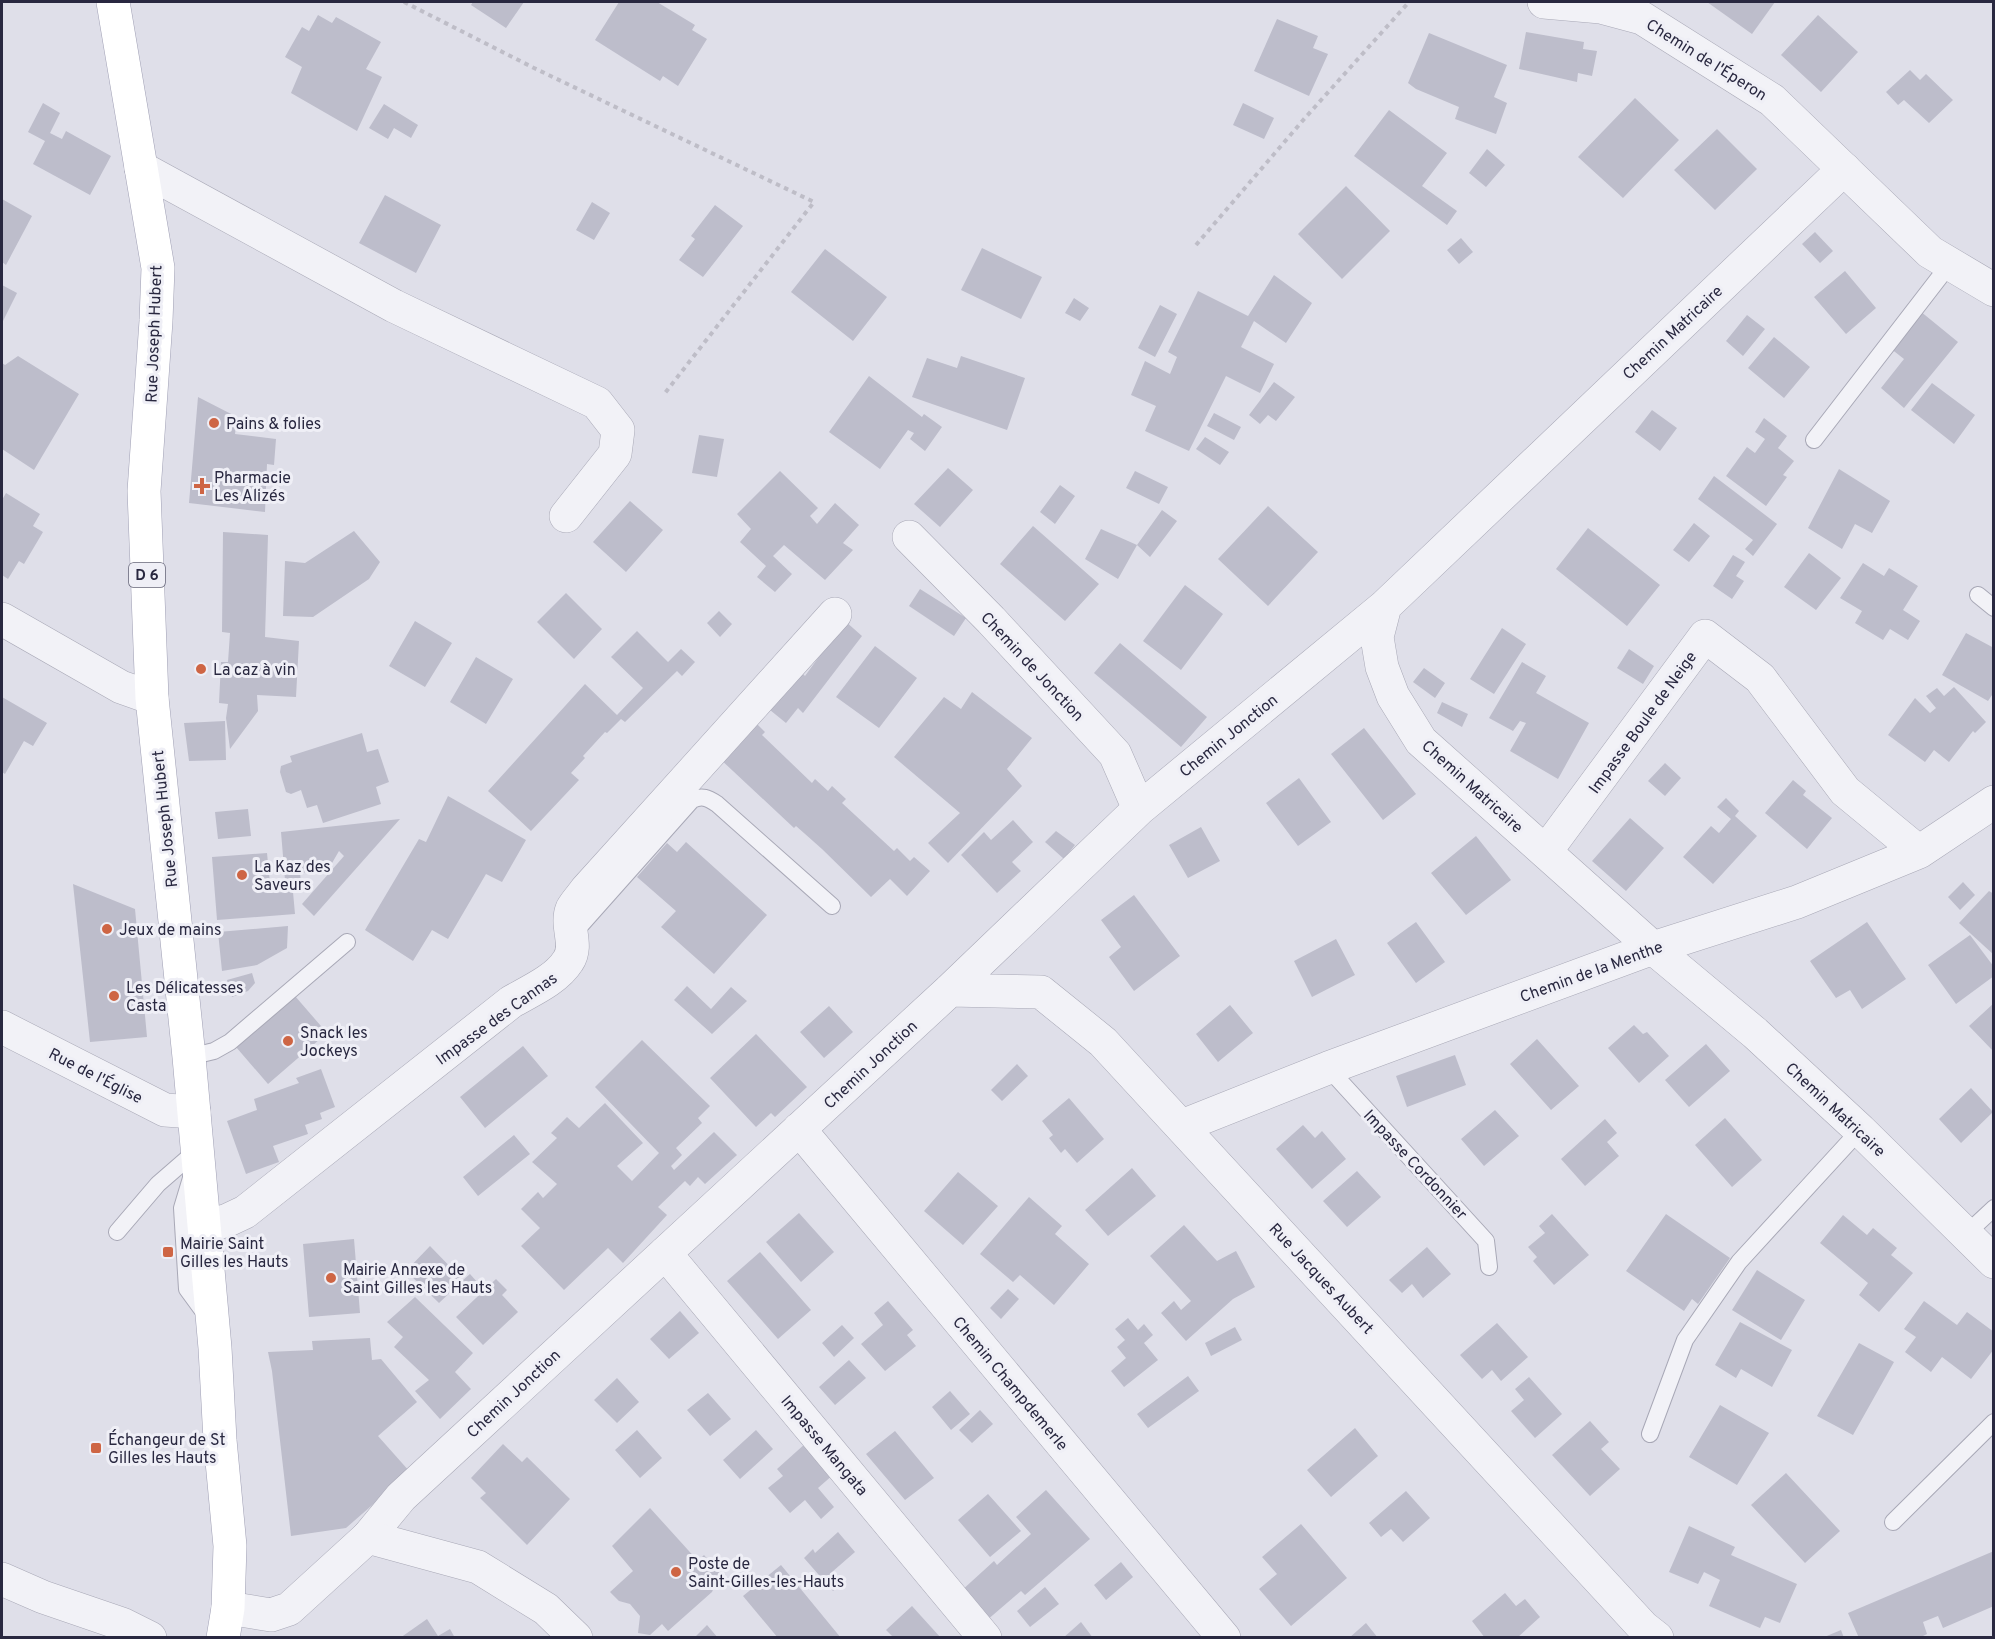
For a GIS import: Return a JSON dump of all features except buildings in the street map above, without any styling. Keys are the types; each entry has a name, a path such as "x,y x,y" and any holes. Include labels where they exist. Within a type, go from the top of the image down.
{"main road":[{"name":"Rue Joseph Hubert","path":"113,2 158,268 144,491 152,698 189,1057 213,1324 220,1440 230,1546 226,1623"}],"street":[{"name":"Chemin de l'Éperon","path":"1544,2 1601,7 1642,18 1772,100 1930,252 1994,291"},
{"path":"141,168 394,306 597,403 618,430 615,454 566,516"},
{"name":"Chemin Matricaire","path":"1844,169 1385,606 1377,638 1382,667 1393,696 1421,741 1653,948 1755,1033 1860,1130 1994,1262"},
{"name":"Chemin de Jonction","path":"909,537 991,620 1115,754 1139,809"},
{"name":"Chemin Jonction","path":"226,1623 271,1615 289,1609 369,1537 401,1497 950,990 1139,809 1385,606"},
{"name":"Impasse des Cannas","path":"204,1227 245,1212 511,1002 558,973 570,959 573,946 570,923 572,909 586,890 835,614"},
{"path":"2,619 121,687 152,698"},
{"name":"Impasse Boule de Neige","path":"1546,851 1705,636 1760,678 1845,791 1919,852"},
{"name":"Chemin de la Menthe","path":"1182,1126 1328,1068 1653,948 1797,902 1919,852 1994,802"},
{"name":"Rue Jacques Aubert","path":"950,990 1041,992 1103,1042 1635,1619 1657,1638"},
{"name":"Rue de l'Église","path":"2,1027 165,1110 194,1112"},
{"name":"Chemin Champdemerle","path":"799,1129 1224,1638"},
{"name":"Impasse Mangata","path":"665,1253 985,1638"},
{"path":"369,1537 478,1567 546,1609 576,1638"},
{"path":"2,1579 43,1597 132,1625"}],"lane":[{"path":"1814,440 1949,265"},
{"path":"1978,595 1994,608"},
{"path":"572,936 692,800 699,797 707,798 717,804 832,906"},
{"path":"189,1057 214,1051 230,1042 346,942"},
{"name":"Impasse Cordonnier","path":"1328,1068 1486,1241 1489,1267"},
{"path":"1650,1434 1685,1340 1739,1262 1860,1130"},
{"path":"117,1232 158,1184 197,1154"},
{"path":"197,1154 182,1208 187,1289 213,1324"},
{"path":"1965,1235 1994,1208"},
{"path":"1893,1522 1994,1422"}],"path":[{"path":"404,2 534,68 814,202 665,393"},
{"path":"1196,245 1409,2"}],"place":[{"name":"Pains & folies","path":"214,423"},
{"name":"Pharmacie Les Alizés","path":"202,486"},
{"name":"La caz à vin","path":"201,669"},
{"name":"La Kaz des Saveurs","path":"242,875"},
{"name":"Jeux de mains","path":"107,929"},
{"name":"Les Délicatesses Casta","path":"114,996"},
{"name":"Snack les Jockeys","path":"288,1041"},
{"name":"Mairie Saint Gilles les Hauts","path":"168,1252"},
{"name":"Mairie Annexe de Saint Gilles les Hauts","path":"331,1278"},
{"name":"Échangeur de St Gilles les Hauts","path":"96,1448"},
{"name":"Poste de Saint-Gilles-les-Hauts","path":"676,1572"}]}
